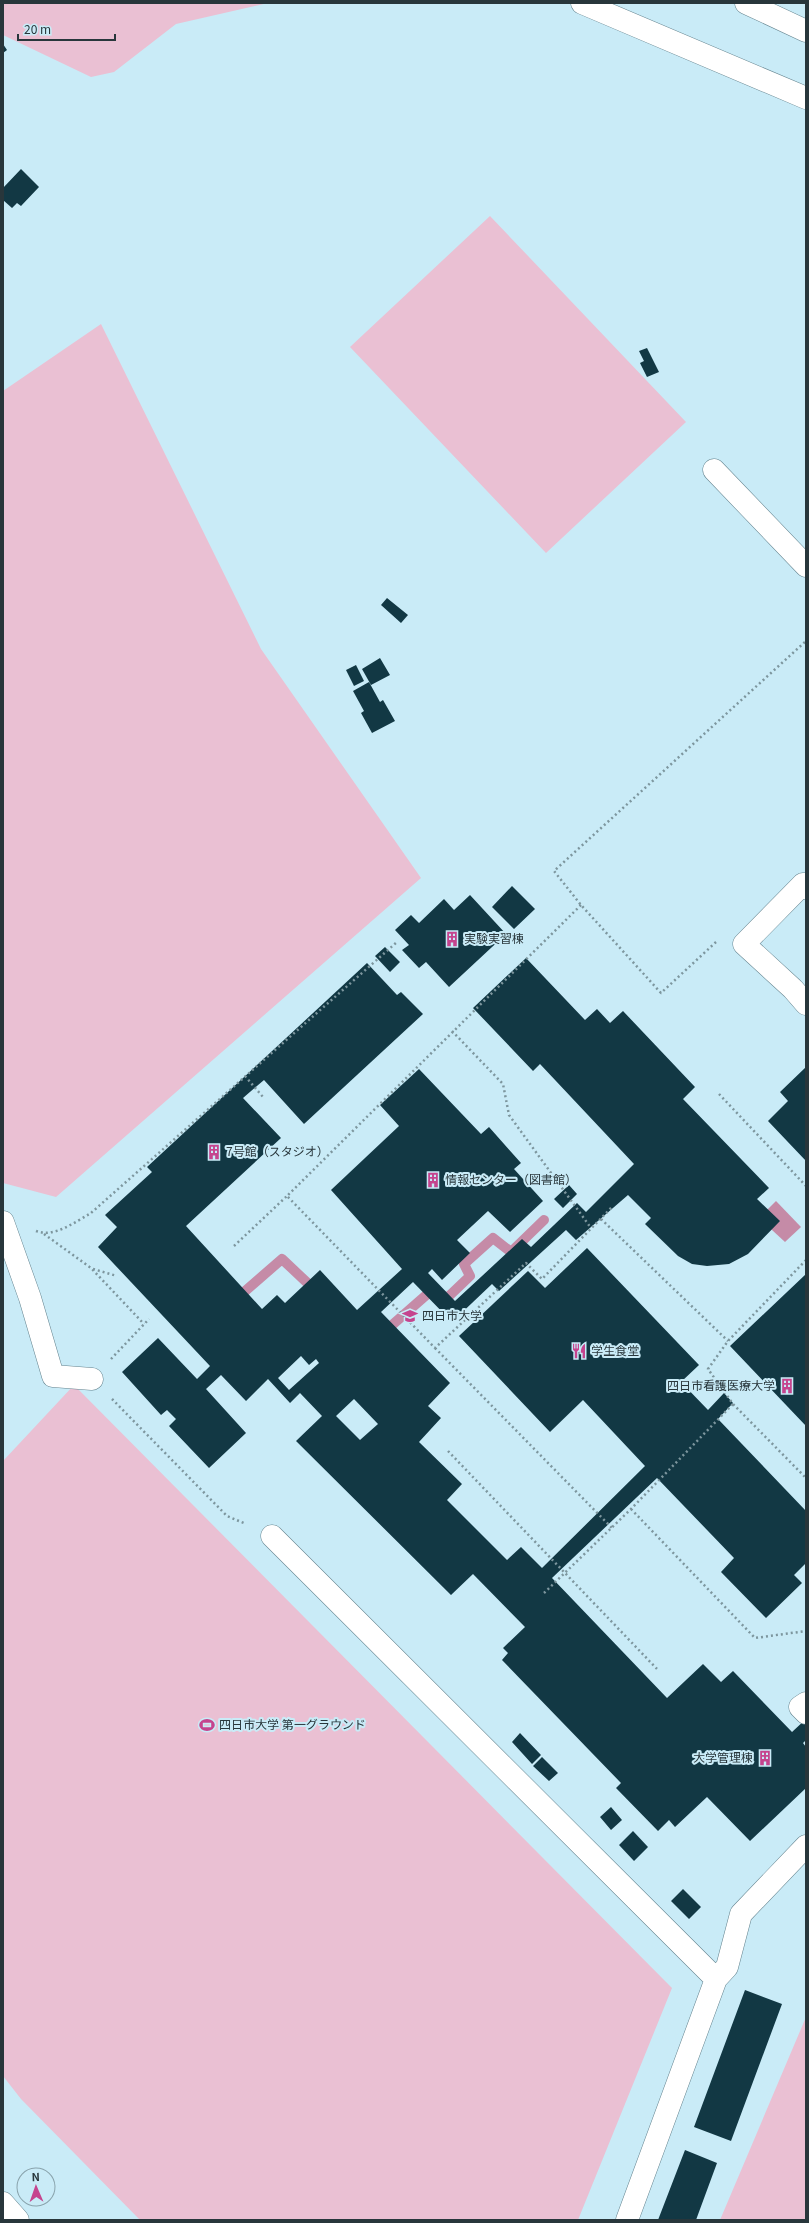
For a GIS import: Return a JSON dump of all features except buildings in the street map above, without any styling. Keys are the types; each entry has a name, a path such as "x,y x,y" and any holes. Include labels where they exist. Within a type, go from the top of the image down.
{"main road":[{"path":"582,3 806,98"},
{"path":"746,3 806,31"},
{"path":"714,470 806,566"},
{"path":"806,888 803,884 744,944 793,989 806,1004"},
{"path":"3,1222 30,1298 53,1376 92,1379"},
{"path":"272,1536 722,1973"},
{"path":"806,1702 800,1707 806,1712"},
{"path":"627,2220 722,1973 742,1914 806,1846"},
{"path":"3,2204 18,2220"}],"path":[{"path":"719,938 661,993 581,905 554,872 806,641"},
{"path":"234,1246 287,1196 581,905"},
{"path":"43,1234 69,1226 90,1213 397,942"},
{"path":"452,1031 503,1084 509,1115 591,1228"},
{"path":"245,1076 263,1097"},
{"path":"719,1094 806,1186"},
{"path":"287,1196 612,1528"},
{"path":"435,1348 526,1263 542,1279 612,1207"},
{"path":"601,1219 728,1341"},
{"path":"30,1229 43,1234 91,1268 144,1324"},
{"path":"806,1260 728,1341 708,1369 732,1404 806,1478"},
{"path":"91,1268 116,1276"},
{"path":"149,1319 92,1379 227,1516 272,1536"},
{"path":"544,1593 631,1509 732,1404"},
{"path":"448,1451 658,1670"},
{"path":"631,1509 755,1638 806,1631"}],"shaded area":[{"path":"3,3 268,3 176,24 114,72 91,77 3,35"},
{"path":"490,216 686,422 546,553 350,347"},
{"path":"101,324 261,649 421,878 56,1197 3,1183 3,391"},
{"path":"776,1201 801,1227 785,1242 759,1218"},
{"name":"四日市大学 第一グラウンド","path":"74,1385 672,1988 578,2220 140,2220 21,2099 3,2076 3,1461"},
{"path":"806,2017 806,2220 720,2220"}],"waterway":[{"path":"383,1333 432,1290 447,1298 470,1276 464,1264 493,1238 511,1252 544,1220"},
{"path":"236,1299 282,1259 316,1291"}],"place":[{"name":"実験実習棟","path":"452,939"},
{"name":"7号館（スタジオ）","path":"214,1152"},
{"name":"情報センター（図書館）","path":"433,1180"},
{"name":"四日市大学","path":"410,1316"},
{"name":"学生食堂","path":"579,1351"},
{"name":"四日市看護医療大学","path":"787,1386"},
{"name":"四日市大学 第一グラウンド","path":"207,1725"},
{"name":"大学管理棟","path":"765,1758"}]}
